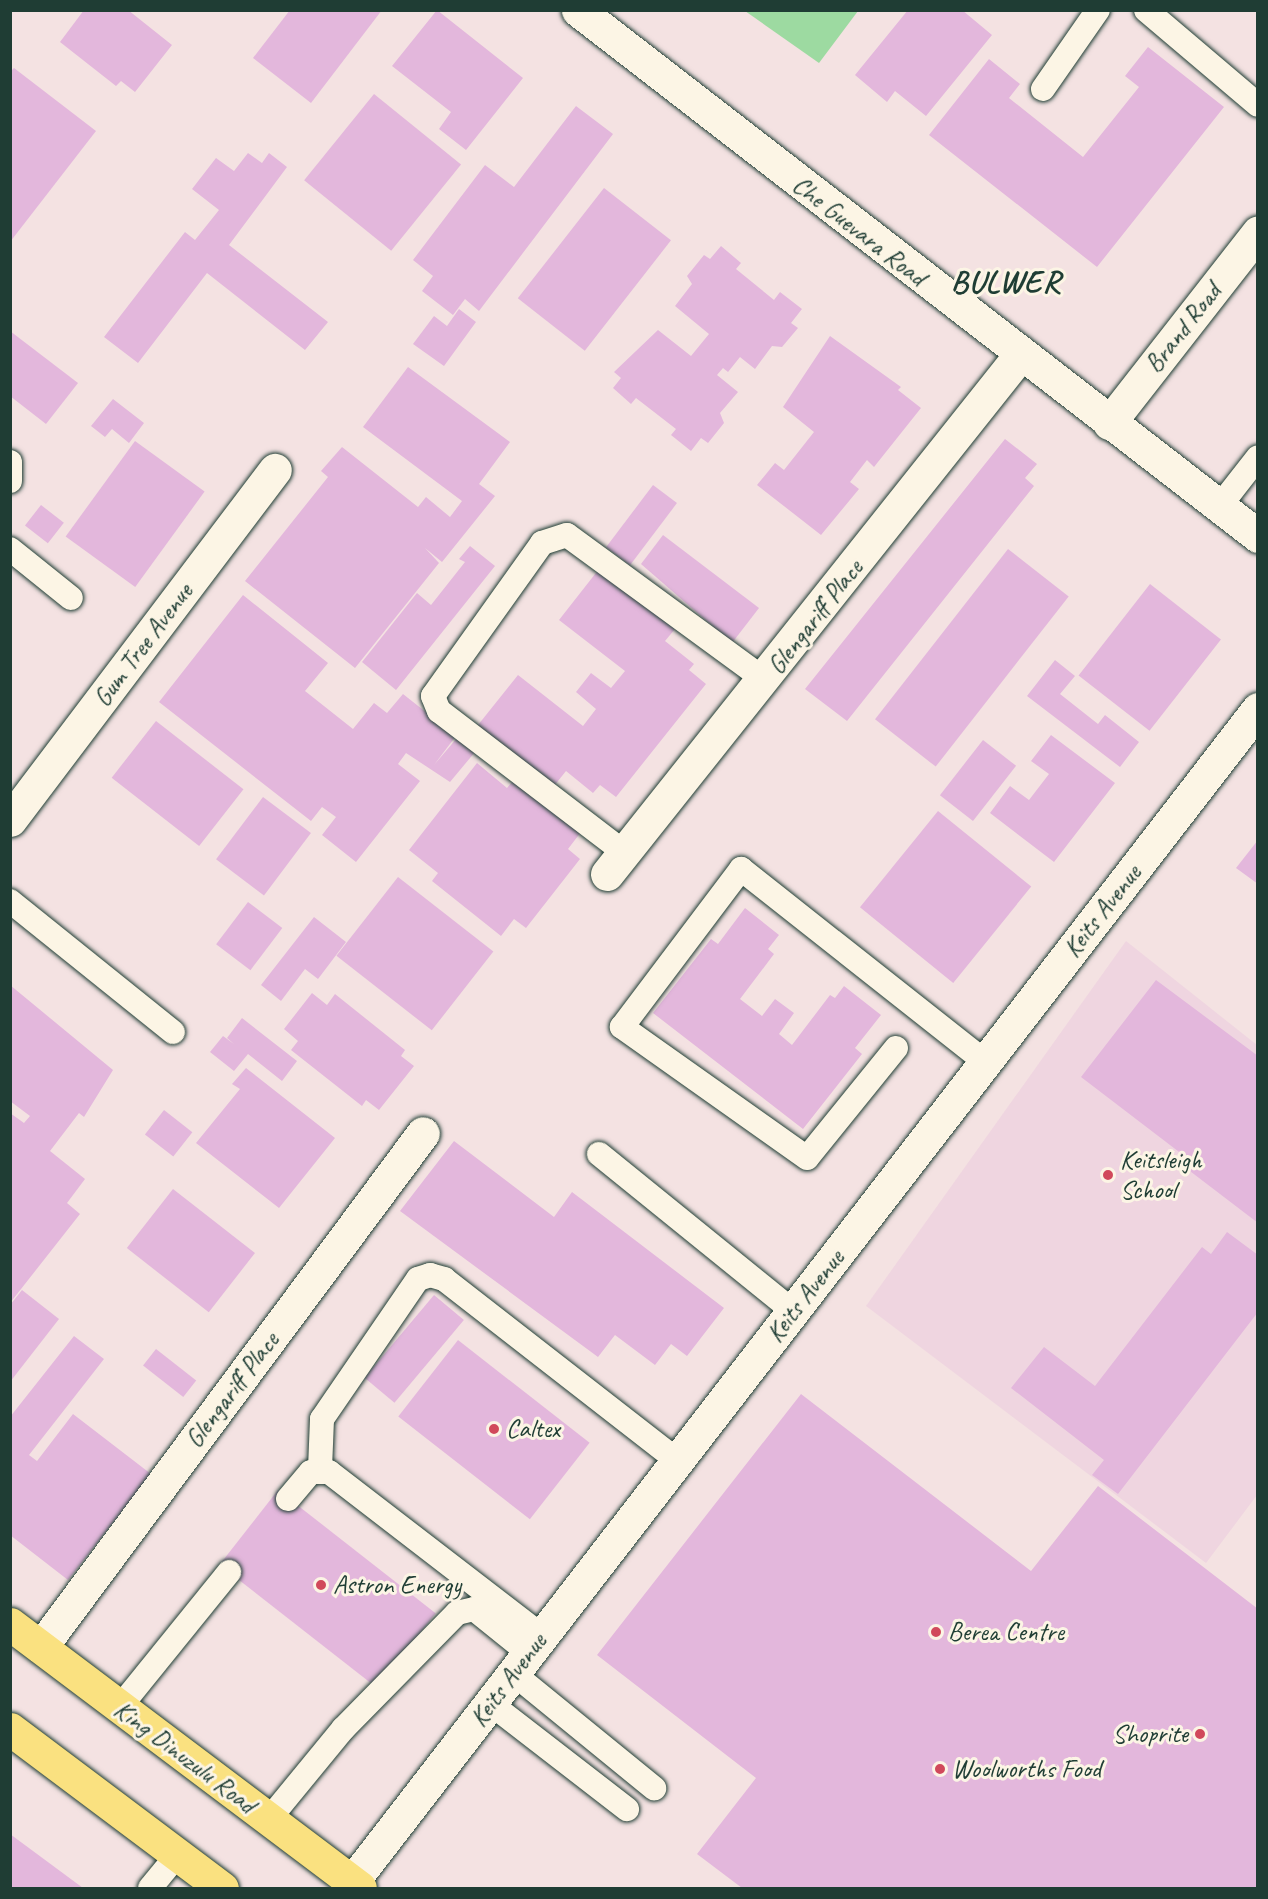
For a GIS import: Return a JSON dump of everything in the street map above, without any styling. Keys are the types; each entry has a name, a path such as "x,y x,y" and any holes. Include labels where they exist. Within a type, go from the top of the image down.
{"main road":[{"name":"King Dinuzulu Road","path":"10,1624 356,1885"},
{"path":"10,1729 222,1888"}],"street":[{"name":"Che Guevara Road","path":"578,10 1019,356 1257,536"},
{"name":"Brand Road","path":"1109,423 1257,232"},
{"name":"Glengariff Place","path":"616,864 765,680 1019,356"},
{"name":"Gum Tree Avenue","path":"10,820 275,470"},
{"name":"Keits Avenue","path":"356,1885 528,1654 1257,709"},
{"name":"Glengariff Place","path":"40,1647 423,1133"}],"lane":[{"path":"1043,89 1098,10"},
{"path":"1146,10 1257,105"},
{"path":"1219,507 1257,457"},
{"path":"10,462 10,480"},
{"path":"616,864 439,711 433,696 542,543 567,536 765,680"},
{"path":"10,549 71,598"},
{"path":"896,1048 807,1158 622,1027 741,869 986,1062"},
{"path":"10,901 172,1032"},
{"path":"599,1154 794,1312"},
{"path":"288,1499 320,1469 321,1419 418,1279 430,1275 444,1279 678,1461"},
{"path":"320,1469 528,1654 654,1788"},
{"path":"119,1707 229,1572"},
{"path":"269,1819 343,1729 457,1613 474,1609 528,1654"},
{"path":"490,1704 627,1809"},
{"path":"150,1888 178,1854"}],"shaded area":[{"name":"Keitsleigh School","path":"1126,941 1257,1045 1257,1495 1206,1563 866,1306"}],"green space":[{"path":"745,11 858,11 819,63"}],"building":[{"path":"84,10 128,10 172,45 135,92 121,81 116,86 60,42"},
{"path":"290,10 382,10 311,103 253,58"},
{"path":"437,10 523,78 466,150 439,129 451,112 392,66"},
{"path":"908,10 962,10 992,35 926,116 895,91 887,102 855,75"},
{"path":"1148,47 1224,107 1097,267 929,135 989,59 1020,84 1009,98 1083,157 1139,87 1125,76"},
{"path":"14,68 96,131 10,242 10,72"},
{"path":"374,94 461,164 391,251 304,180"},
{"path":"576,106 613,134 479,311 465,299 453,315 422,291 433,276 413,260 485,165 514,187"},
{"path":"248,153 262,163 269,153 287,167 229,245 328,322 305,350 207,273 138,363 104,337 185,232 195,240 219,210 192,189 216,158 234,171"},
{"path":"604,188 671,240 585,351 518,298"},
{"path":"721,246 741,263 736,269 774,300 780,292 802,309 791,323 798,328 782,347 772,346 755,369 740,357 728,372 723,368 717,375 738,392 720,413 724,423 708,443 701,438 691,451 671,435 676,429 636,398 631,404 613,388 621,378 614,372 658,330 691,356 709,334 675,306 692,284 687,276 704,255 710,259"},
{"path":"459,309 476,322 444,366 413,344 434,316 447,326"},
{"path":"10,331 78,383 46,424 10,396"},
{"path":"830,336 901,387 898,390 921,408 874,467 867,460 850,482 859,489 821,535 757,485 775,463 784,470 814,432 783,407"},
{"path":"408,367 510,442 479,484 495,496 442,562 425,548 439,563 355,668 245,581 328,477 321,471 342,447 418,507 426,497 450,517 462,501 363,427"},
{"path":"113,399 144,423 129,443 112,429 105,437 91,426"},
{"path":"1005,439 1037,464 1025,478 1034,486 847,721 805,689"},
{"path":"135,441 205,492 135,587 66,536"},
{"path":"653,485 677,503 630,565 606,547"},
{"path":"41,505 64,523 48,543 25,525"},
{"path":"663,535 759,608 732,643 641,564"},
{"path":"470,546 495,566 396,690 362,662 417,593 431,605 465,562 459,559"},
{"path":"1008,549 1069,596 936,767 875,719"},
{"path":"599,569 675,629 665,641 694,664 689,670 706,684 616,797 600,785 593,793 566,771 554,786 478,725 518,675 583,726 596,709 576,692 591,673 611,688 625,671 559,620"},
{"path":"1150,584 1221,639 1150,731 1079,675"},
{"path":"243,595 328,663 305,691 353,729 374,703 387,713 403,694 456,736 434,765 457,738 475,752 450,782 406,753 398,764 420,781 356,862 322,835 336,817 322,807 311,821 159,702"},
{"path":"1055,660 1075,676 1060,694 1098,724 1105,715 1139,742 1120,767 1027,696"},
{"path":"156,721 243,789 199,846 112,778"},
{"path":"1051,735 1115,783 1054,862 990,813 1010,786 1029,800 1049,774 1031,761"},
{"path":"983,740 1016,766 973,821 940,795"},
{"path":"477,763 507,788 514,780 581,832 568,849 580,859 526,928 514,919 501,936 432,881 438,873 409,850"},
{"path":"263,797 311,833 264,895 216,859"},
{"path":"938,811 1031,887 953,983 860,907"},
{"path":"1258,840 1258,884 1236,868"},
{"path":"398,877 493,951 432,1030 336,956"},
{"path":"248,902 282,928 250,970 216,944"},
{"path":"745,908 779,935 768,949 774,954 740,999 762,1016 775,999 794,1013 779,1034 792,1045 830,995 835,998 844,986 881,1015 855,1048 862,1054 803,1129 653,1013 711,939 718,944"},
{"path":"314,917 346,942 318,979 305,969 281,1001 261,985"},
{"path":"1156,980 1258,1056 1258,1223 1182,1165 1187,1158 1081,1077"},
{"path":"10,985 113,1070 84,1117 79,1113 50,1151 85,1179 67,1203 80,1214 10,1303 10,1113 24,1123 30,1116 10,1101"},
{"path":"312,993 327,1005 335,994 405,1050 401,1056 414,1066 379,1110 366,1100 362,1106 291,1050 298,1041 284,1029"},
{"path":"242,1018 297,1061 282,1081 248,1054 234,1071 210,1052 223,1036 234,1044 227,1038"},
{"path":"246,1068 335,1138 279,1208 196,1143 240,1089 232,1084"},
{"path":"164,1110 192,1132 173,1157 145,1134"},
{"path":"454,1141 554,1217 572,1192 724,1308 687,1356 671,1344 655,1365 615,1335 598,1357 400,1211"},
{"path":"173,1189 255,1253 209,1312 127,1248"},
{"path":"1227,1232 1258,1255 1258,1312 1118,1494 1092,1475 1104,1460 1011,1388 1044,1347 1095,1386 1202,1247 1211,1254"},
{"path":"22,1290 59,1319 10,1382 10,1305"},
{"path":"434,1295 464,1320 394,1403 365,1378"},
{"path":"74,1336 104,1359 29,1455 37,1461 73,1414 151,1474 68,1580 10,1535 10,1417"},
{"name":"Caltex","path":"458,1340 590,1443 530,1519 398,1416"},
{"path":"156,1349 196,1380 183,1397 143,1366"},
{"name":"Berea Centre","path":"801,1394 1031,1571 1098,1486 1258,1609 1258,1888 742,1888 697,1854 756,1778 597,1655"},
{"path":"278,1490 436,1613 377,1688 220,1565"},
{"path":"10,1834 83,1888 10,1888"}],"place":[{"name":"Keitsleigh School","path":"1108,1175"},
{"name":"Caltex","path":"494,1429"},
{"name":"Astron Energy","path":"321,1585"},
{"name":"Berea Centre","path":"936,1632"},
{"name":"Shoprite","path":"1200,1734"},
{"name":"Woolworths Food","path":"940,1769"}],"district":[{"name":"BULWER","path":"1006,282"}]}
